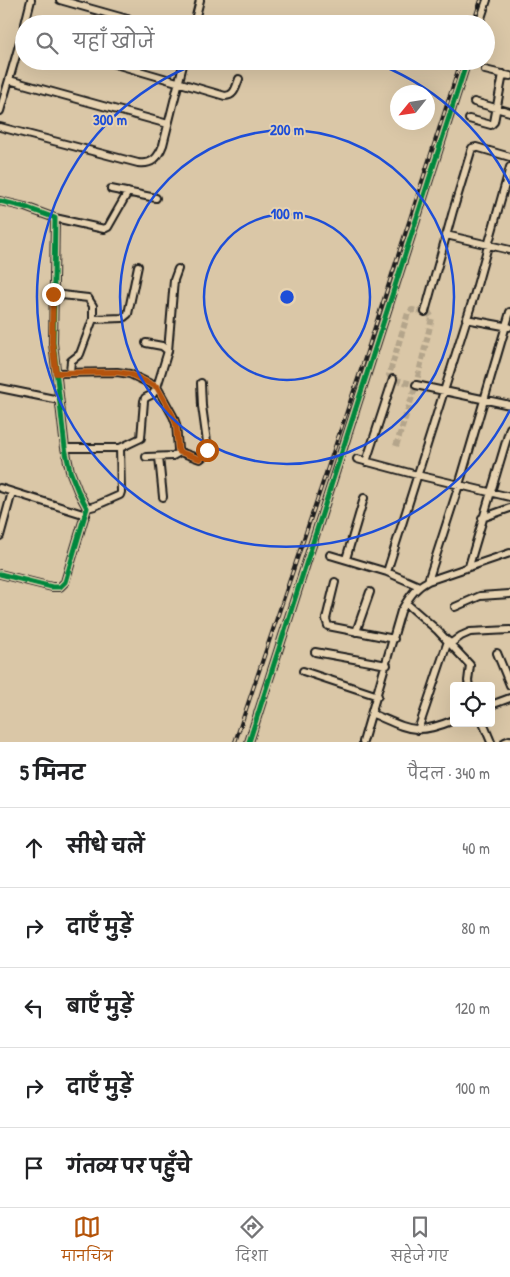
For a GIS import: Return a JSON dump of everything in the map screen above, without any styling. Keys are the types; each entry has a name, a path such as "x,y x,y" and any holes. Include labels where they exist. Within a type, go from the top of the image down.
{"street":[{"path":"27,15 31,0"},
{"path":"60,0 113,15"},
{"path":"196,15 200,0"},
{"path":"482,15 487,0"},
{"path":"0,111 15,61"},
{"path":"138,70 229,96 234,93 239,78"},
{"path":"0,127 144,164 155,160 159,155 181,70"},
{"path":"249,742 277,648 413,235 464,70"},
{"path":"469,119 492,124 507,75 486,70"},
{"path":"9,80 168,124"},
{"path":"474,102 510,112"},
{"path":"426,312 446,235 472,148 476,147 510,157"},
{"path":"387,572 489,245 510,167"},
{"path":"111,189 156,198"},
{"path":"0,201 25,207 55,218 104,230 108,227 128,192"},
{"path":"0,574 52,588 60,586 65,582 86,511 70,471 64,448 52,342 55,218"},
{"path":"446,235 510,250"},
{"path":"93,319 122,318 128,314 138,266"},
{"path":"64,448 120,448 142,438 144,401 145,398 153,394 157,387 168,351 174,280 178,269"},
{"path":"53,294 88,298 93,306 93,319 80,354 71,361 70,372"},
{"path":"428,581 508,327 510,312"},
{"path":"466,319 508,327"},
{"path":"146,343 162,346 168,351"},
{"path":"56,373 117,372 130,374 157,387 176,424 176,444 180,452 200,459 207,450 201,383"},
{"path":"366,462 393,379"},
{"path":"416,385 510,405"},
{"path":"0,388 59,400"},
{"path":"469,566 510,428"},
{"path":"0,488 86,511 120,495 120,448"},
{"path":"146,457 173,456 180,452"},
{"path":"159,457 163,497"},
{"path":"357,459 510,497"},
{"path":"0,536 12,492"},
{"path":"346,559 364,498"},
{"path":"482,518 510,508"},
{"path":"364,742 401,612 411,593 428,581 510,553"},
{"path":"330,555 387,572 419,586"},
{"path":"335,582 327,624 330,627 394,639"},
{"path":"356,632 370,592"},
{"path":"455,606 480,596 510,594"},
{"path":"406,604 422,616 470,665 468,682"},
{"path":"418,730 449,642 470,632 510,630"},
{"path":"315,652 386,664"},
{"path":"498,653 510,685"},
{"path":"303,671 378,696"},
{"path":"495,704 510,698"},
{"path":"373,714 412,730 436,728 450,722"},
{"path":"485,727 491,742"},
{"path":"505,742 510,740"}],"tunnel":[{"path":"396,446 416,385 432,318 429,313 412,310 408,313 389,375 393,379 416,385"}],"railway":[{"path":"476,15 481,0"},
{"path":"235,742 364,361 458,70"}],"cycle path":[{"path":"249,742 464,70"},
{"path":"0,201 25,207 55,218 53,343 65,448 70,471 87,508 65,582 60,587 52,587 0,574"}],"route":[{"path":"53,294 52,342 56,373 117,372 130,374 157,387 169,406 176,424 176,444 180,452 200,459 203,458 207,450"}]}
